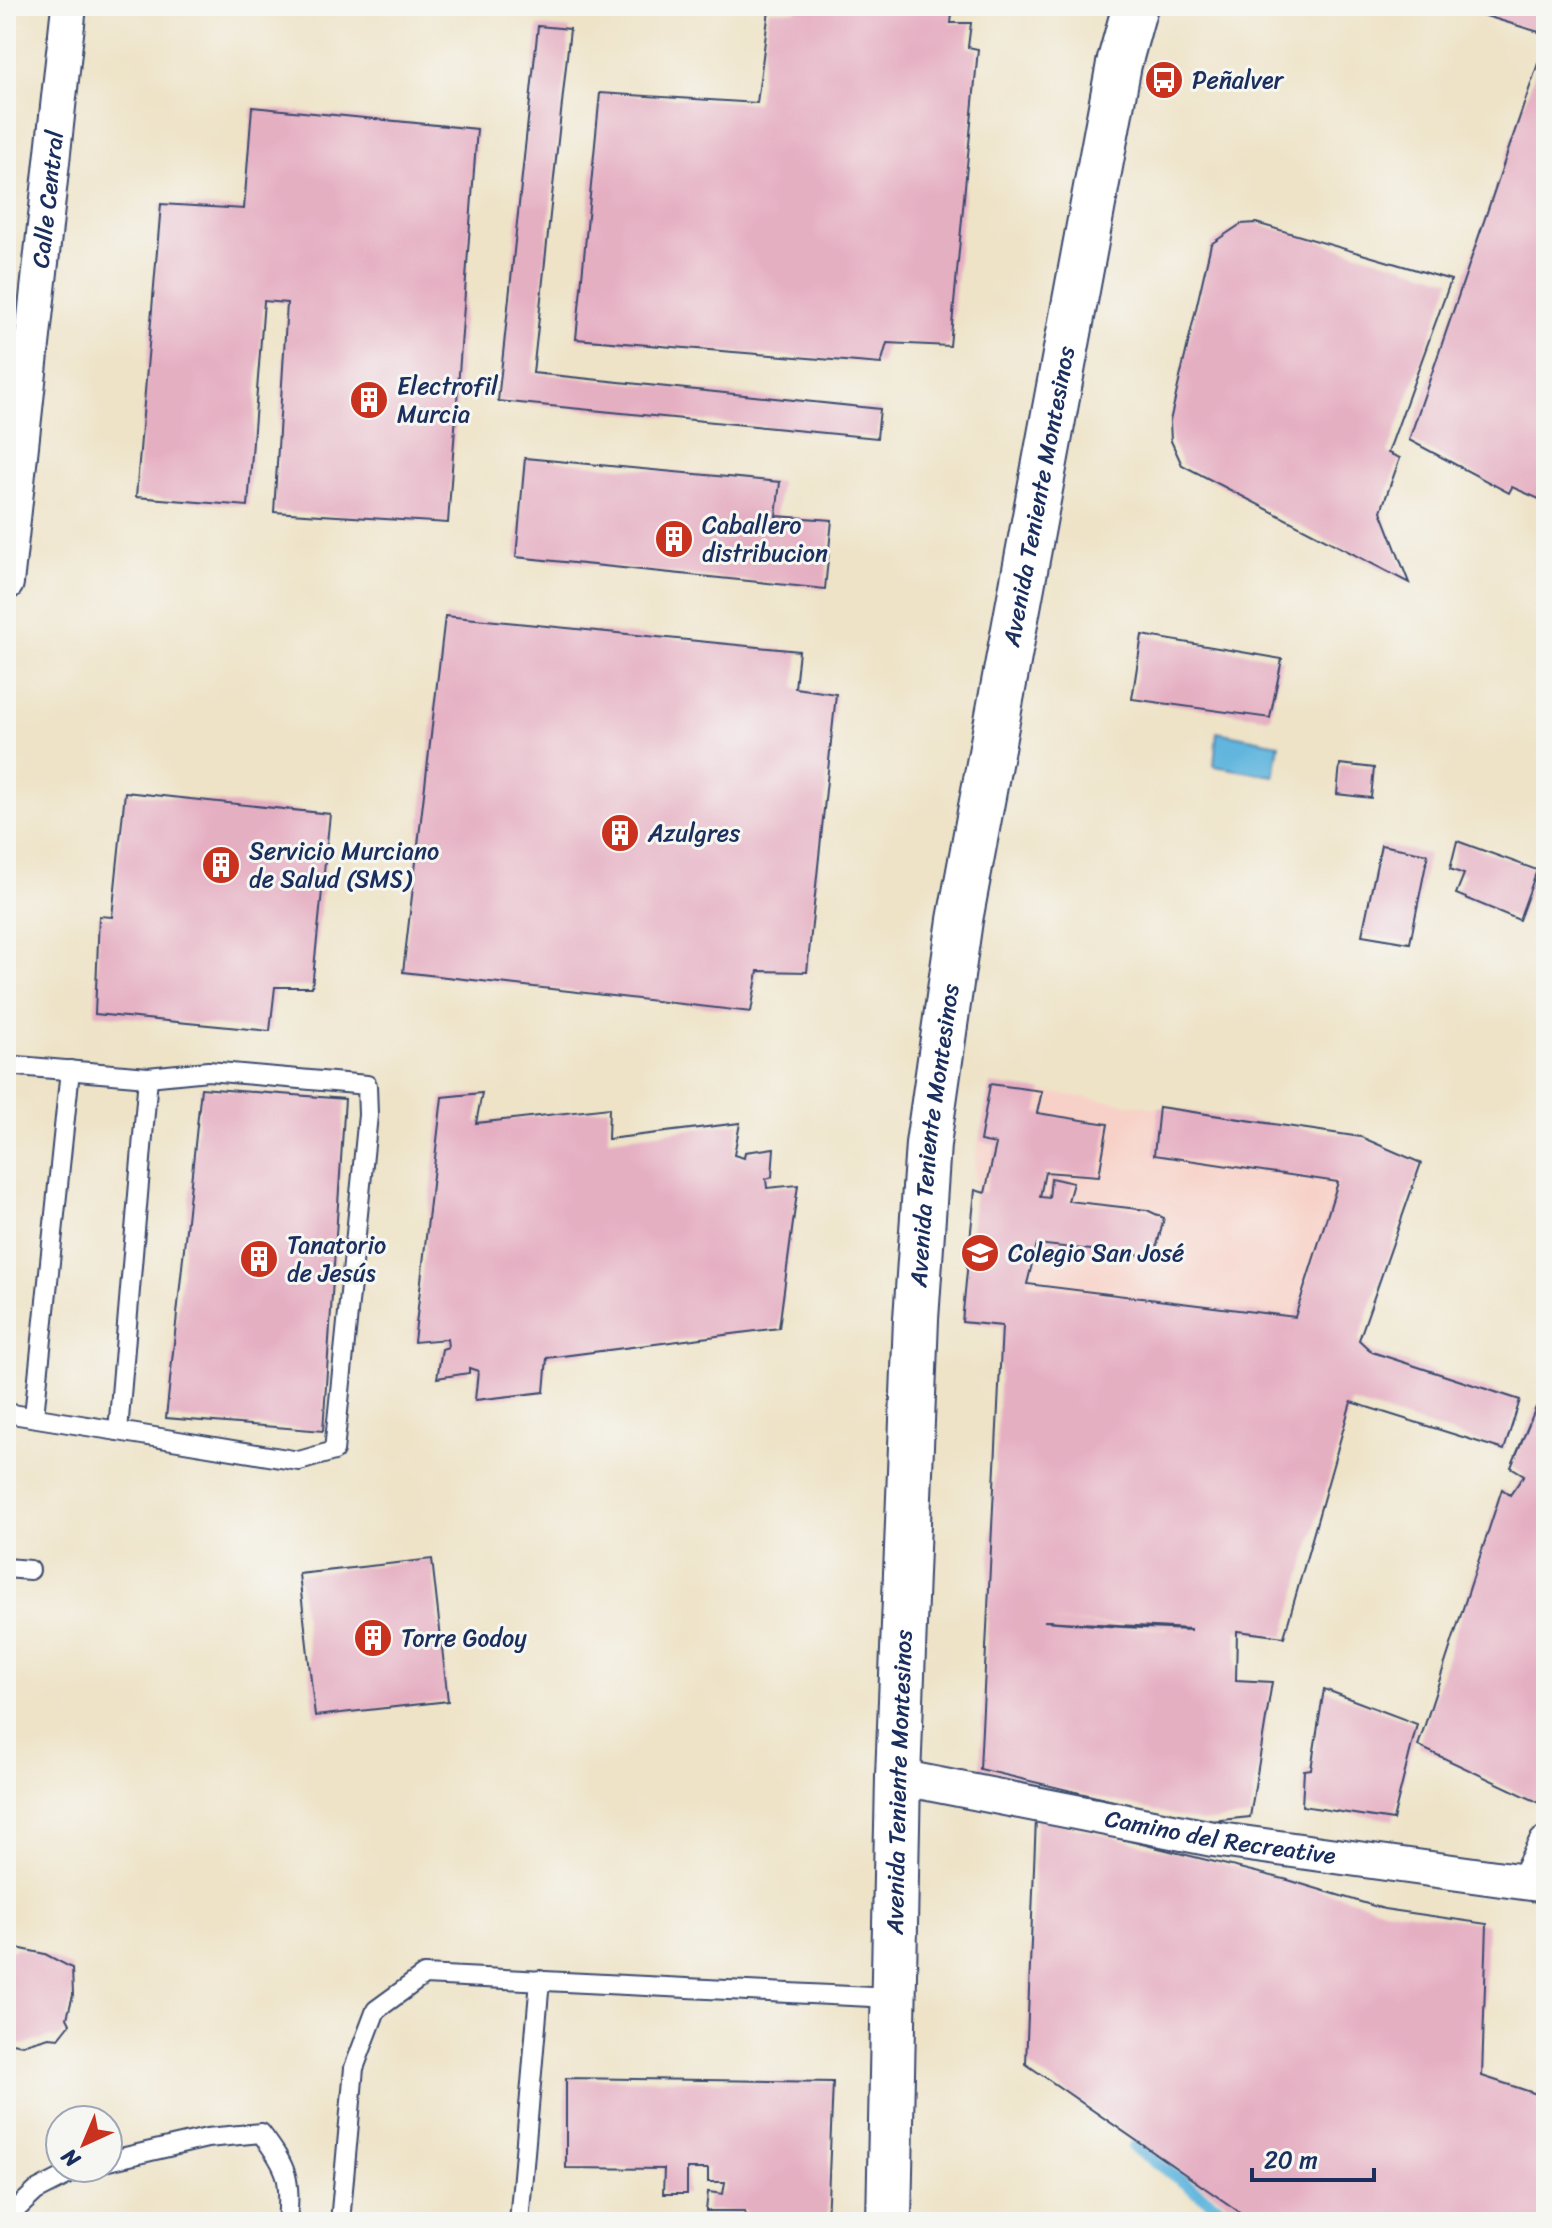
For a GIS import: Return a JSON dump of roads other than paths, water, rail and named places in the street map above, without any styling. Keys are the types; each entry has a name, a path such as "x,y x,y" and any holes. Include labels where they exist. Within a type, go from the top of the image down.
{"main road":[{"name":"Avenida Teniente Montesinos","path":"1119,6 1119,64"},
{"name":"Avenida Teniente Montesinos","path":"889,2222 898,1777 916,1319 930,1129 960,920 1119,64 1135,6"}],"street":[{"name":"Calle Central","path":"6,583 69,6"},
{"name":"Camino del Recreative","path":"898,1777 1213,1839 1537,1883"},
{"path":"1537,1883 1546,1844"}],"lane":[{"path":"6,1065 148,1077 208,1071 367,1085 368,1115 334,1451 299,1461 6,1413"},
{"path":"34,1416 70,1070"},
{"path":"118,1431 148,1077"},
{"path":"6,1568 30,1570"},
{"path":"340,2222 354,2068 376,2010 424,1975 892,1998"},
{"path":"519,2222 540,1980"},
{"path":"124,2157 207,2138 261,2133 278,2156 290,2184 287,2222"},
{"path":"6,2219 36,2191 50,2184"}],"water":[{"path":"1217,732 1279,744 1274,776 1214,766"}],"waterway":[{"path":"1134,2147 1239,2222"}],"place":[{"name":"Peñalver","path":"1164,80"},
{"name":"Electrofil Murcia","path":"369,400"},
{"name":"Caballero distribucion","path":"674,539"},
{"name":"Azulgres","path":"620,833"},
{"name":"Servicio Murciano de Salud (SMS)","path":"221,865"},
{"name":"Colegio San José","path":"980,1253"},
{"name":"Tanatorio de Jesús","path":"259,1259"},
{"name":"Torre Godoy","path":"373,1638"}]}
